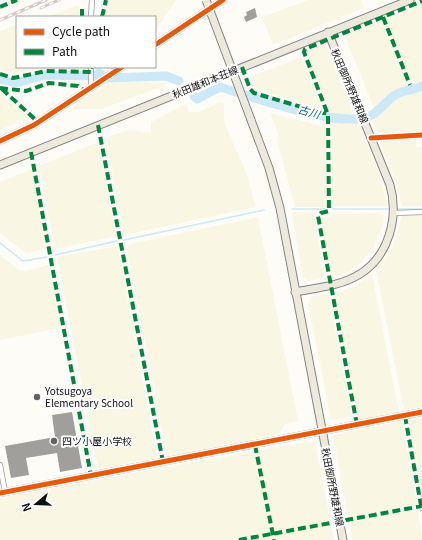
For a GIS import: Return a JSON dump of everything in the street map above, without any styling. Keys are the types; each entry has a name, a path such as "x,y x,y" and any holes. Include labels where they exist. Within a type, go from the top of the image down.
{"main road":[{"name":"秋田御所野雄和線","path":"206,0 269,168 280,208 344,540"},
{"name":"秋田雄和本荘線","path":"0,165 410,0"},
{"name":"秋田御所野雄和線","path":"295,292 327,286 360,274 382,252 392,225 394,210 390,185 328,32"}],"street":[{"path":"91,16 92,0"},
{"path":"156,44 223,0"},
{"path":"91,68 91,84"},
{"path":"0,142 34,125 91,84 102,80 120,68"},
{"path":"371,138 422,135"},
{"path":"394,210 422,212"},
{"path":"0,465 3,492 422,412"}],"shaded area":[{"path":"110,0 176,0 156,30 156,16 106,16"},
{"path":"309,0 361,0 364,8 273,45 262,17"},
{"path":"422,4 422,83 413,85 387,19"},
{"path":"79,5 79,16 51,16"},
{"path":"382,21 408,86 395,92 374,108 345,36"},
{"path":"16,24 16,68 46,68 15,73 0,70 0,32"},
{"path":"323,45 327,47 353,114 331,114 309,60 307,51"},
{"path":"301,57 322,109 261,90 255,86 251,77"},
{"path":"106,83 167,83 166,85 101,109 73,109 73,106"},
{"path":"422,88 422,132 378,134 373,118 398,96"},
{"path":"0,93 28,116 28,118 0,130"},
{"path":"220,102 224,103 224,122 246,172 256,207 124,235 106,140 107,137 129,130 151,133 151,122 186,104 189,112 199,112"},
{"path":"270,113 326,127 327,207 295,207 277,139 278,133"},
{"path":"332,121 358,121 380,176 388,206 332,206"},
{"path":"416,138 416,147 422,147 422,206 402,206 394,177 379,140"},
{"path":"98,142 116,236 55,249 39,166"},
{"path":"32,169 46,249 26,253 0,233 0,182"},
{"path":"292,213 314,213 325,278 308,281 303,277"},
{"path":"377,213 384,215 383,225 373,248 360,264 350,271 332,278 321,218 332,217 333,214"},
{"path":"401,215 422,215 422,407 404,410 376,270 391,250 399,229"},
{"path":"258,217 298,421 285,424 279,434 167,457 126,245"},
{"path":"118,246 157,458 98,469 57,257"},
{"path":"0,255 19,270 27,271 48,265 60,328 0,340"},
{"path":"372,273 399,412 358,420 336,293 357,285"},
{"path":"328,293 352,417 331,420 308,303 312,296"},
{"path":"422,417 422,489 409,419"},
{"path":"401,421 417,505 348,518 333,435"},
{"path":"308,442 315,442 334,540 0,540 0,498"},
{"path":"418,508 422,540 352,540 349,522"}],"building":[{"path":"255,8 257,17 246,22 244,17 247,15 246,12"},
{"name":"四ツ小屋小学校","path":"72,412 82,468 60,472 57,453 26,458 29,475 11,478 5,446 55,437 52,415"}],"waterway":[{"name":"古川","path":"0,79 16,83 45,75 93,76 99,73 107,78 166,76 179,81"},
{"name":"古川","path":"194,96 197,99 220,87 296,110 318,115 356,119 374,114 395,95 422,86"},
{"path":"292,209 325,209"},
{"path":"333,209 391,209"},
{"path":"396,209 422,209"},
{"path":"124,240 264,210"},
{"path":"55,255 117,241"},
{"path":"0,243 23,261 47,257"}],"railway":[{"path":"0,20 46,0"},
{"path":"41,8 59,0"}],"marked path":[{"path":"0,7 17,0"},
{"path":"102,16 106,0"},
{"path":"357,425 318,216 321,213 329,211 328,115 304,52 305,49 422,1"},
{"path":"82,5 82,16"},
{"path":"383,17 410,85"},
{"path":"242,67 250,89 254,93 322,113 328,113"},
{"path":"0,74 13,78 46,71 91,72"},
{"path":"0,88 26,91 49,83 78,86 85,91"},
{"path":"2,89 38,122"},
{"path":"98,125 163,462"},
{"path":"31,152 91,476"},
{"path":"405,416 422,511"},
{"path":"255,445 274,540"},
{"path":"239,540 422,506"}],"cycle path":[{"path":"156,44 223,0"},
{"path":"0,141 34,125 120,68"},
{"path":"371,138 422,135"},
{"path":"0,493 422,412"}],"place":[{"name":"Yotsugoya Elementary School","path":"37,397"},
{"name":"四ツ小屋小学校","path":"54,441"}]}
